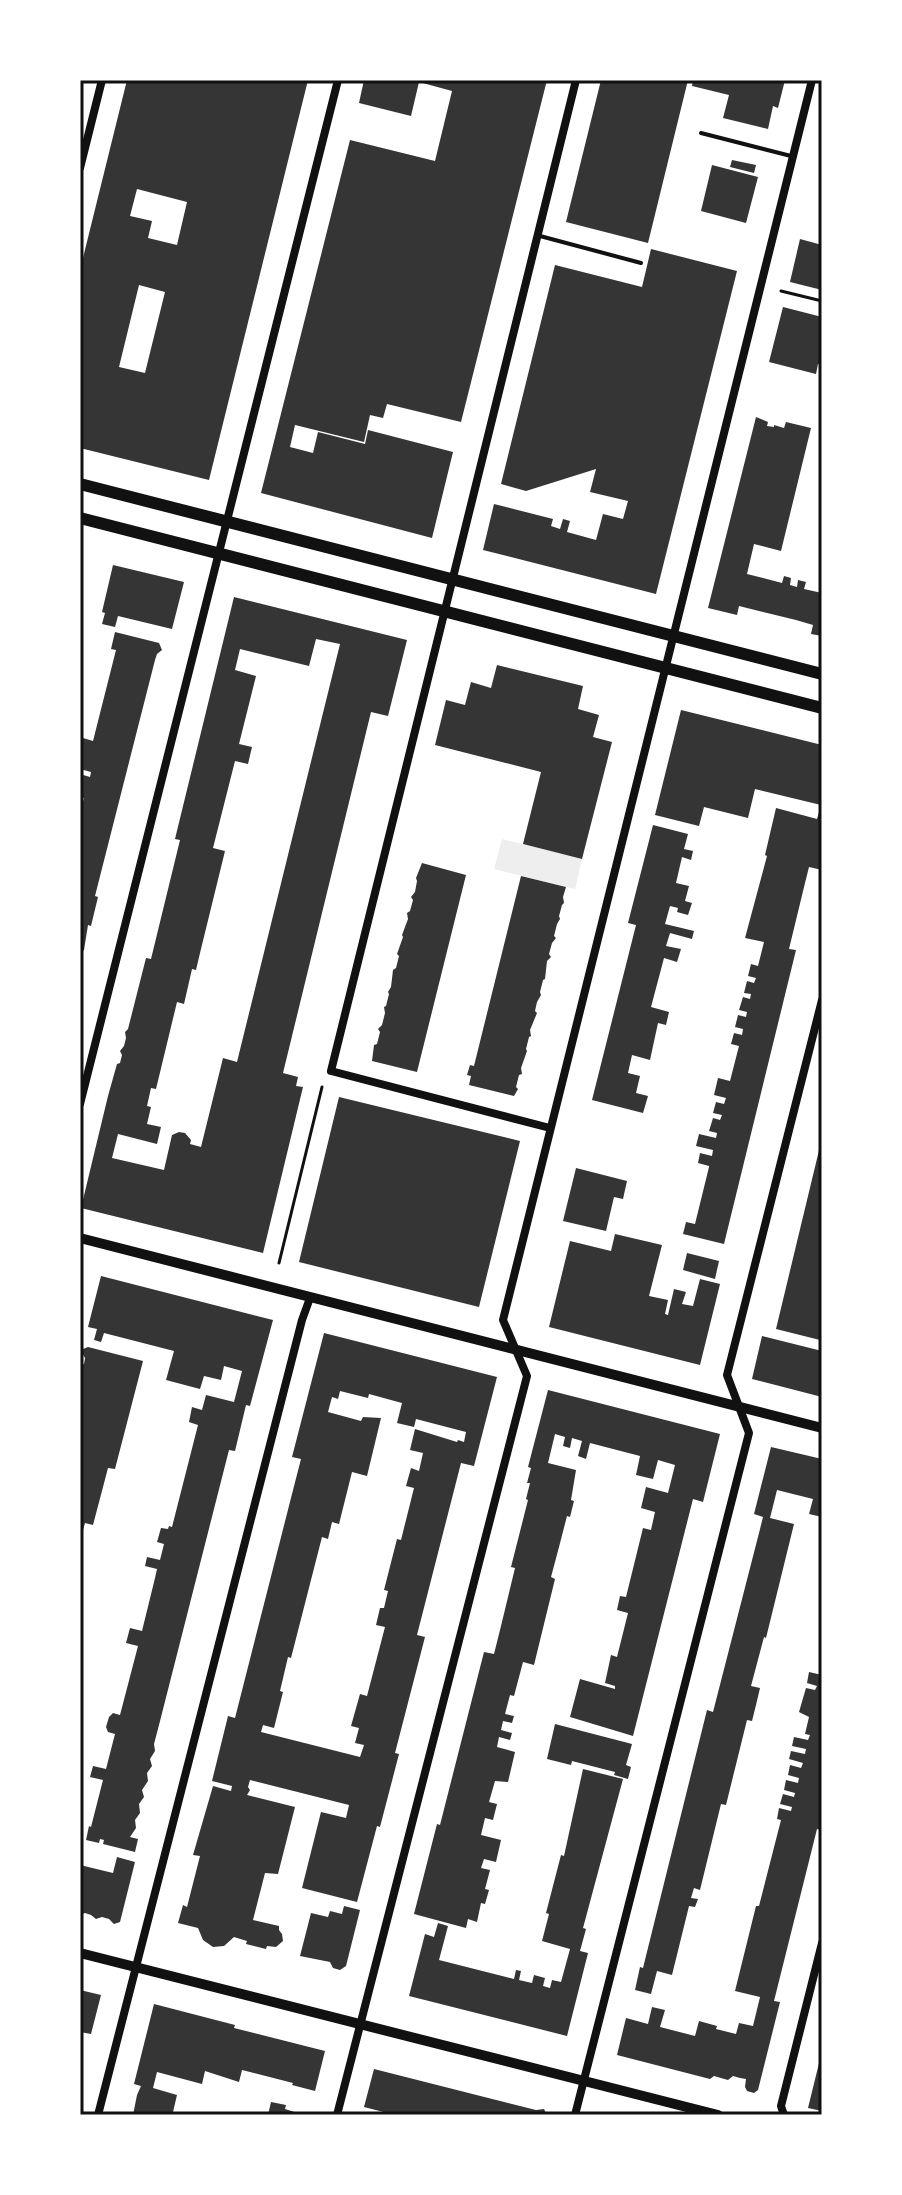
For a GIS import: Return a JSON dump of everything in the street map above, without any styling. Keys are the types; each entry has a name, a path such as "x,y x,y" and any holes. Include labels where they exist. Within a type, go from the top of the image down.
{"main road":[{"path":"80,484 822,674"},
{"path":"80,518 822,708"}],"street":[{"path":"80,168 102,80"},
{"path":"80,1104 338,80"},
{"path":"550,1128 331,1071 576,80"},
{"path":"337,2115 527,1376 503,1320 812,80"},
{"path":"575,2115 749,1433 727,1375 822,1000"},
{"path":"80,1238 822,1428"},
{"path":"98,2115 310,1298"},
{"path":"784,2115 781,2106 822,1943"},
{"path":"80,1953 718,2115"}],"lane":[{"path":"701,133 793,157"},
{"path":"537,235 641,263"}],"path":[{"path":"781,291 822,301"},
{"path":"279,1263 322,1087"}],"shaded area":[{"path":"502,839 582,859 575,889 494,869"}],"building":[{"path":"127,80 308,80 209,480 80,448 80,270","holes":["137,189 187,202 177,245 148,238 152,221 130,216","139,285 165,292 145,373 119,367"]},
{"path":"364,80 547,80 461,422 387,404 383,418 370,415 364,442 295,425 290,447 313,453 318,432 365,444 368,430 453,452 432,538 261,493 350,140 435,161 452,91 419,82 411,116 359,103"},
{"path":"601,80 688,80 648,243 566,222"},
{"path":"693,80 785,80 778,108 773,106 768,129 723,118 729,95 692,86"},
{"path":"732,160 756,165 754,173 730,167"},
{"path":"712,165 758,177 746,223 701,211"},
{"path":"800,239 822,245 822,290 790,282"},
{"path":"651,249 737,271 656,594 483,550 494,504 553,519 551,526 560,529 563,519 570,521 567,532 596,540 603,514 623,519 628,501 590,492 596,469 526,491 501,484 555,265 642,287"},
{"path":"783,307 822,317 822,365 818,364 816,374 769,362"},
{"path":"756,417 768,422 767,426 784,428 786,422 811,428 781,551 754,544 747,574 782,583 784,576 791,578 790,585 797,587 798,580 806,582 804,589 822,593 822,636 811,634 813,625 739,606 737,615 708,608"},
{"path":"113,565 184,582 172,629 118,616 115,627 102,624"},
{"path":"234,597 407,640 388,716 371,712 283,1073 298,1077 296,1086 303,1087 263,1253 81,1208 108,1096 122,1055 120,1051 124,1046 125,1032 146,958 151,959 180,840 175,839","holes":["316,639 340,644 237,1062 223,1058 201,1147 190,1144 191,1140 185,1133 172,1135 164,1170 112,1158 118,1134 157,1144 161,1127 147,1124 151,1088 156,1089 177,1002 184,1004 192,969 196,970 225,851 213,848 235,761 248,764 252,747 239,744 256,676 235,670 240,649 309,666"]},
{"path":"115,632 159,643 162,650 155,660 95,896 98,897 91,926 88,925 84,950 80,955 80,805 84,798 80,797 80,774 90,777 91,772 80,769 80,750 83,738 93,741 116,650 111,649"},
{"path":"497,665 583,686 578,709 599,715 593,737 612,742 582,859 523,844 541,772 435,745 446,700 465,705 471,682 491,688"},
{"path":"681,710 822,745 822,870 809,867 789,949 796,950 724,1244 683,1234 686,1222 695,1224 709,1167 698,1163 700,1153 712,1156 713,1150 696,1146 699,1134 716,1138 717,1133 709,1131 713,1118 720,1120 722,1115 713,1113 716,1102 724,1104 726,1098 714,1095 718,1078 730,1081 739,1046 731,1044 734,1033 742,1035 743,1029 735,1027 738,1015 746,1017 747,1012 739,1010 743,997 750,999 751,994 744,993 747,981 754,983 756,978 748,976 751,964 758,966 764,942 745,938 776,808 817,819 821,805 755,789 748,818 704,807 699,826 655,815"},
{"path":"653,825 688,834 684,849 693,851 691,860 682,857 676,883 689,886 685,901 692,903 688,915 670,906 665,924 694,931 692,939 670,933 666,946 681,949 677,962 664,958 651,1007 669,1012 666,1025 658,1023 650,1060 632,1055 628,1073 640,1076 636,1093 648,1096 643,1113 592,1100 636,925 628,923"},
{"path":"422,863 466,875 417,1072 372,1061"},
{"path":"521,876 566,887 556,938 547,961 537,1013 514,1096 469,1085 471,1076 467,1075 470,1065 474,1066"},
{"path":"339,1097 520,1141 479,1307 299,1262"},
{"path":"821,1142 822,1332 820,1340 776,1329"},
{"path":"576,1168 627,1181 623,1199 614,1197 606,1231 563,1221"},
{"path":"615,1234 662,1245 649,1296 668,1300 665,1314 668,1315 674,1289 686,1292 682,1304 693,1306 700,1279 720,1284 700,1365 549,1327 570,1241 611,1251"},
{"path":"687,1253 719,1261 715,1279 683,1270"},
{"path":"101,1276 273,1320 235,1451 229,1450 154,1744 155,1751 150,1759 152,1766 142,1790 144,1797 139,1804 140,1813 130,1837 138,1839 135,1852 103,1844 104,1840 100,1839 99,1843 86,1840 103,1780 90,1777 93,1766 106,1769 115,1734 108,1732 106,1727 113,1713 120,1715 138,1646 126,1643 130,1628 142,1631 157,1569 145,1566 147,1557 160,1560 164,1544 157,1542 161,1528 172,1527 198,1425 189,1422 192,1407 202,1410 206,1395 234,1402 242,1371 224,1366 221,1380 204,1376 200,1389 166,1380 174,1351 104,1333 101,1342 94,1340 97,1329 88,1327"},
{"path":"324,1333 497,1377 474,1466 461,1463 417,1635 425,1637 395,1753 399,1754 357,1902 302,1888 321,1812 346,1818 349,1805 250,1780 247,1795 295,1807 278,1874 265,1873 253,1920 279,1926 283,1941 276,1947 267,1946 266,1949 234,1937 224,1946 213,1947 203,1940 198,1928 178,1923 183,1905 187,1907 200,1856 193,1855 213,1786 231,1791 232,1786 212,1781 228,1716 235,1718 301,1459 292,1457","holes":["340,1391 368,1398 369,1394 402,1403 397,1423 414,1427 416,1419 466,1432 464,1442 457,1442 415,1429 410,1450 423,1453 419,1471 411,1468 406,1486 414,1488 384,1590 388,1591 384,1608 380,1608 376,1625 385,1627 367,1696 360,1694 351,1726 359,1728 355,1743 364,1745 360,1757 261,1732 263,1725 274,1728 288,1657 291,1658 322,1537 328,1539 332,1522 339,1524 352,1472 367,1476 381,1418 363,1417 361,1421 328,1412 332,1397 338,1399"]},
{"path":"762,1336 822,1351 822,1397 752,1379"},
{"path":"88,1347 143,1361 115,1469 108,1468 93,1525 85,1523 81,1537 80,1366 84,1364 83,1349"},
{"path":"548,1390 720,1434 703,1502 693,1499 633,1736 570,1717 580,1679 615,1689 615,1686 605,1683 611,1655 617,1657 628,1613 617,1610 620,1596 626,1597 643,1528 651,1530 655,1512 641,1508 646,1487 668,1493 675,1465 658,1460 653,1479 636,1475 640,1456 590,1443 586,1459 578,1456 582,1441 572,1438 570,1448 563,1446 565,1437 555,1434 548,1463 576,1470 571,1500 574,1501 551,1577 555,1579 534,1665 523,1662 514,1696 510,1695 505,1714 514,1716 512,1723 503,1721 501,1730 512,1733 510,1740 499,1737 497,1747 515,1752 508,1782 495,1781 489,1802 497,1804 493,1820 485,1818 481,1835 501,1840 496,1862 484,1859 481,1868 490,1870 485,1904 481,1903 477,1922 468,1919 466,1928 414,1914 484,1652 494,1654 528,1500 530,1483 527,1483 531,1468 528,1467"},
{"path":"771,1447 822,1459 822,1517 809,1514 813,1499 777,1490 770,1518 794,1524 751,1686 760,1688 752,1721 747,1720 726,1805 721,1804 700,1890 694,1888 691,1898 698,1899 695,1907 689,1906 672,1975 657,1971 651,1994 635,1990 640,1967 643,1968 707,1710 713,1712 759,1533 763,1517 754,1514"},
{"path":"809,1672 822,1675 822,1828 817,1829 774,2001 780,2002 758,2090 754,2093 747,2091 746,2079 733,2076 728,2080 714,2076 710,2079 617,2055 626,2018 648,2024 652,2007 665,2010 660,2027 695,2036 699,2021 736,2034 739,2023 753,2026 760,1997 735,1991 781,1820 777,1819 779,1808 791,1811 792,1807 780,1804 783,1794 794,1797 795,1793 784,1790 786,1780 798,1783 799,1778 788,1775 790,1765 801,1768 803,1763 789,1759 791,1751 805,1754 806,1749 792,1746 794,1737 808,1740 810,1735 805,1734 809,1717 799,1712 806,1688 815,1690 817,1686 807,1683"},
{"path":"555,1724 632,1744 626,1765 631,1767 628,1779 614,1775 615,1772 572,1761 571,1765 547,1759"},
{"path":"583,1769 623,1779 583,1928 586,1929 580,1951 588,1953 567,2036 409,1996 425,1934 434,1937 438,1923 448,1926 439,1960 514,1979 516,1970 521,1971 519,1980 532,1983 534,1975 545,1978 543,1986 550,1988 552,1980 561,1982 570,1949 542,1941 549,1914 546,1913 561,1855 564,1856"},
{"path":"117,1857 135,1862 120,1922 114,1924 102,1917 96,1919 85,1913 80,1915 80,1865 113,1873"},
{"path":"344,1906 360,1910 346,1966 340,1970 333,1968 330,1962 300,1956 311,1913 328,1917 330,1911 342,1914"},
{"path":"80,1990 101,1995 91,2034 80,2032"},
{"path":"154,2004 325,2051 315,2091 242,2070 239,2082 205,2071 202,2084 157,2072 153,2088 177,2095 173,2112 182,2115 133,2115 141,2086 134,2084"},
{"path":"822,2055 822,2111 808,2108"},
{"path":"374,2069 536,2110 544,2109 547,2115 395,2115 364,2107"},
{"path":"271,2102 286,2105 285,2109 304,2115 268,2115"}]}
